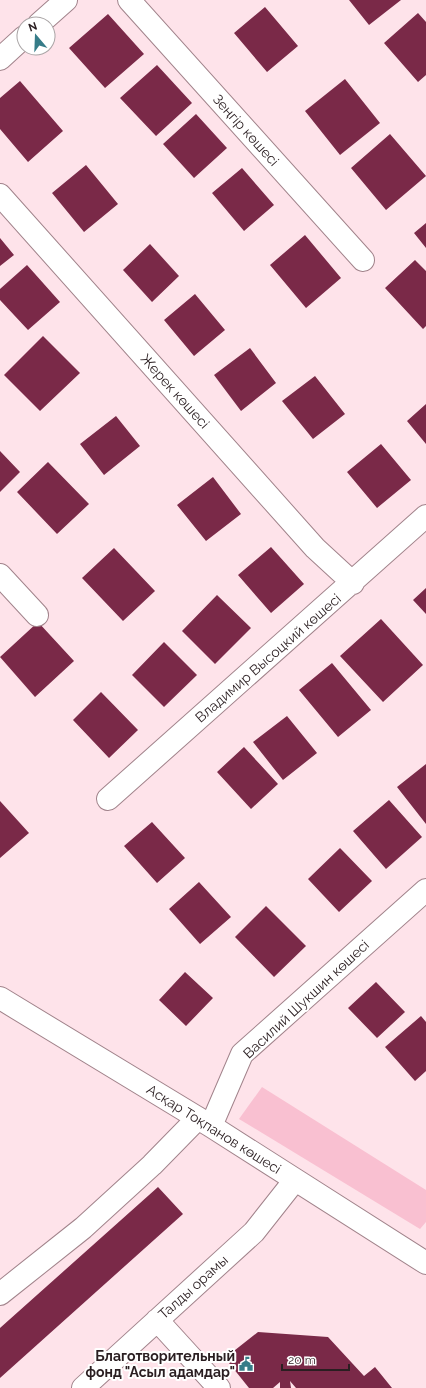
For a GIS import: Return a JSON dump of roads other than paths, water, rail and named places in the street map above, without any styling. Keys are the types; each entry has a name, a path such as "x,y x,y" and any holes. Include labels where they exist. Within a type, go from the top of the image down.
{"street":[{"name":"Зеңгір көшесі","path":"129,0 363,260"},
{"path":"47,16 61,2"},
{"path":"0,59 16,44"},
{"name":"Жерек көшесі","path":"0,195 315,548 352,583"},
{"name":"Владимир Высоцкий көшесі","path":"108,799 426,516"},
{"path":"0,575 37,615"},
{"name":"Василий Шукшин көшесі","path":"205,1122 242,1054 426,890"},
{"name":"Асқар Тоқпанов көшесі","path":"0,998 205,1122 295,1180 424,1258"},
{"path":"0,1294 83,1228 152,1165 205,1122"},
{"name":"Талды орамы","path":"83,1388 254,1232 295,1180"},
{"path":"157,1320 219,1388"}],"place":[{"name":"Благотворительный фонд \"Асыл адамдар\"","path":"246,1364"}]}
